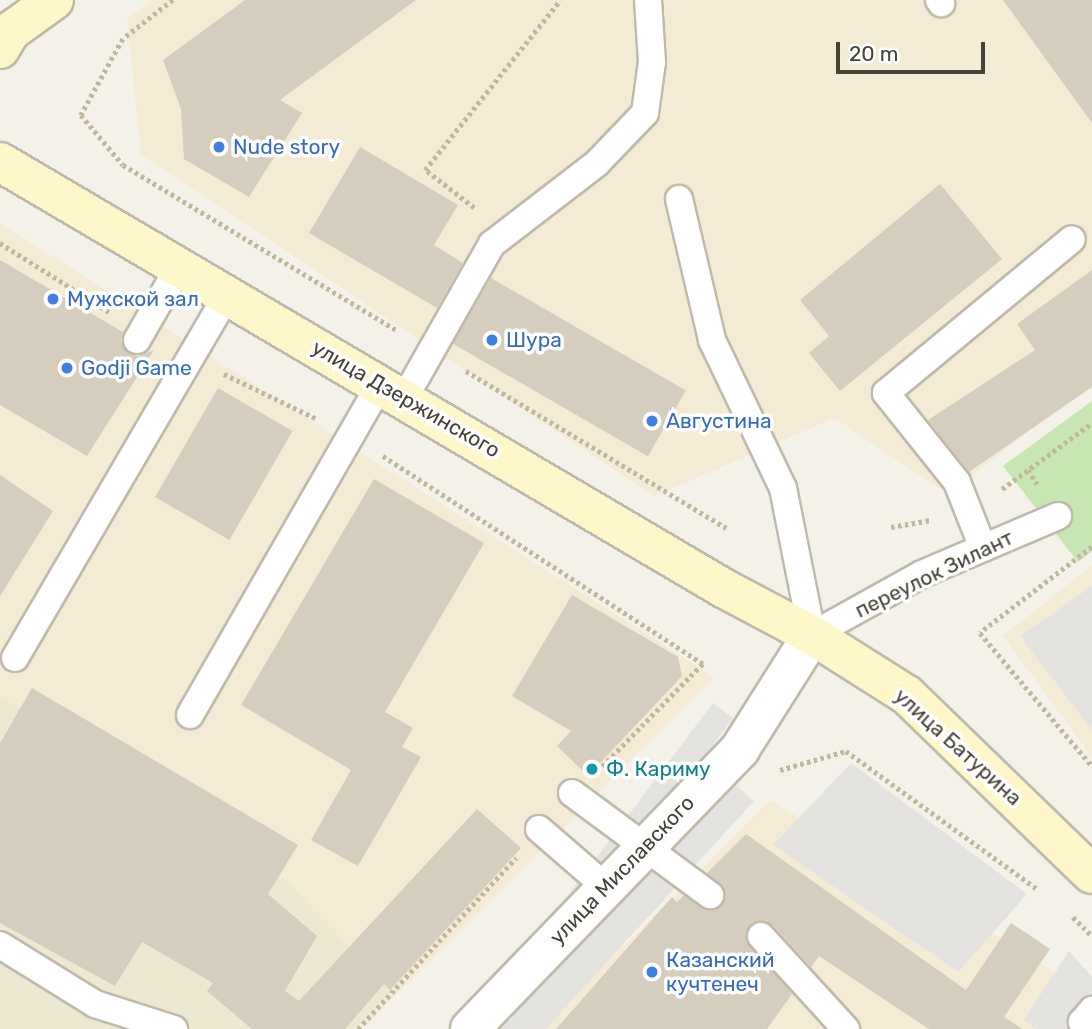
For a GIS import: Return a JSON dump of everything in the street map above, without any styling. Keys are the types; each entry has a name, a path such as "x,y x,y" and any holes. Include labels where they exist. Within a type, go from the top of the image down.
{"main road":[{"path":"0,49 11,31 54,0"},
{"name":"улица Дзержинского","path":"0,162 393,390 725,589 812,635"},
{"name":"улица Батурина","path":"812,635 906,695 1092,874"}],"street":[{"name":"улица Миславского","path":"482,1025 644,846 740,749 812,635"}],"lane":[{"path":"190,715 393,390 492,244 597,163 645,113 652,62 648,0"},
{"path":"678,199 712,340 783,488 812,635"},
{"path":"983,548 957,482 886,393 1072,239"},
{"path":"137,340 179,267"},
{"path":"15,658 227,295"},
{"name":"переулок Зилант","path":"812,635 922,574 1058,516"},
{"path":"572,793 710,895"},
{"path":"539,829 606,887"},
{"path":"761,936 846,1029"},
{"path":"0,945 95,1003 174,1029"},
{"path":"1087,1029 1082,1022 1092,1010"}],"path":[{"path":"81,115 123,39 173,0"},
{"path":"475,206 425,170 561,0"},
{"path":"971,512 1092,423"},
{"path":"1092,547 980,632 1092,766"},
{"path":"846,751 1041,892"},
{"path":"1061,908 1092,936"}],"shaded area":[{"path":"152,0 1092,0 1092,382 948,494 835,418 654,496 141,155 127,18"},
{"path":"0,223 714,677 362,1029 0,1029"},
{"path":"1092,565 1092,757 1003,636"},
{"path":"1092,586 1092,730 1020,636"},
{"path":"0,696 269,862 391,991 355,1029 0,1029"},
{"path":"713,703 733,718 499,1029 467,1029"},
{"path":"851,763 1027,894 958,972 773,845"},
{"path":"731,781 754,801 546,1029 500,1029"},
{"path":"770,800 1092,994 1092,1029 541,1029"},
{"path":"1069,951 1092,977 1092,1029 1036,1029 1024,1020"}],"green space":[{"path":"1092,401 1092,551 1078,562 1003,466"}],"building":[{"path":"245,0 416,0 280,100 302,113 249,197 184,159 181,109 163,60"},
{"path":"1003,0 1092,0 1092,123"},
{"path":"360,147 458,205 434,245 463,263 437,308 309,233"},
{"path":"940,184 1002,259 840,391 809,353 829,336 800,300"},
{"path":"0,260 123,332 121,341 129,353 138,356 154,350 87,456 0,405"},
{"path":"1092,270 1092,387 969,472 928,420 1035,350 1017,324"},
{"path":"491,278 686,390 648,456 453,344"},
{"path":"218,388 292,431 229,540 155,497"},
{"path":"0,475 53,511 0,596"},
{"path":"374,479 484,543 385,712 413,728 402,747 421,757 358,866 311,840 351,770 241,705"},
{"path":"572,595 678,657 682,676 588,776 557,746 571,731 512,696"},
{"path":"32,688 298,845 268,894 317,936 285,991 299,1001 477,809 521,848 390,990 384,984 345,1029 252,1029 207,991 213,983 142,942 115,986 0,923 0,743"},
{"path":"746,834 966,990 1011,923 1050,949 1004,1017 1022,1029 929,1029 819,956 811,967 773,925 758,921 750,925 746,940 792,994 767,1029 556,1029 672,897 677,902 684,895 708,910 722,905 724,888 707,873"}],"place":[{"name":"Nude story","path":"219,147"},
{"name":"Мужской зал","path":"53,299"},
{"name":"Шура","path":"492,340"},
{"name":"Godji Game","path":"67,368"},
{"name":"Августина","path":"652,421"},
{"name":"Ф. Кариму","path":"592,769"},
{"name":"Казанский кучтенеч","path":"652,972"}]}
